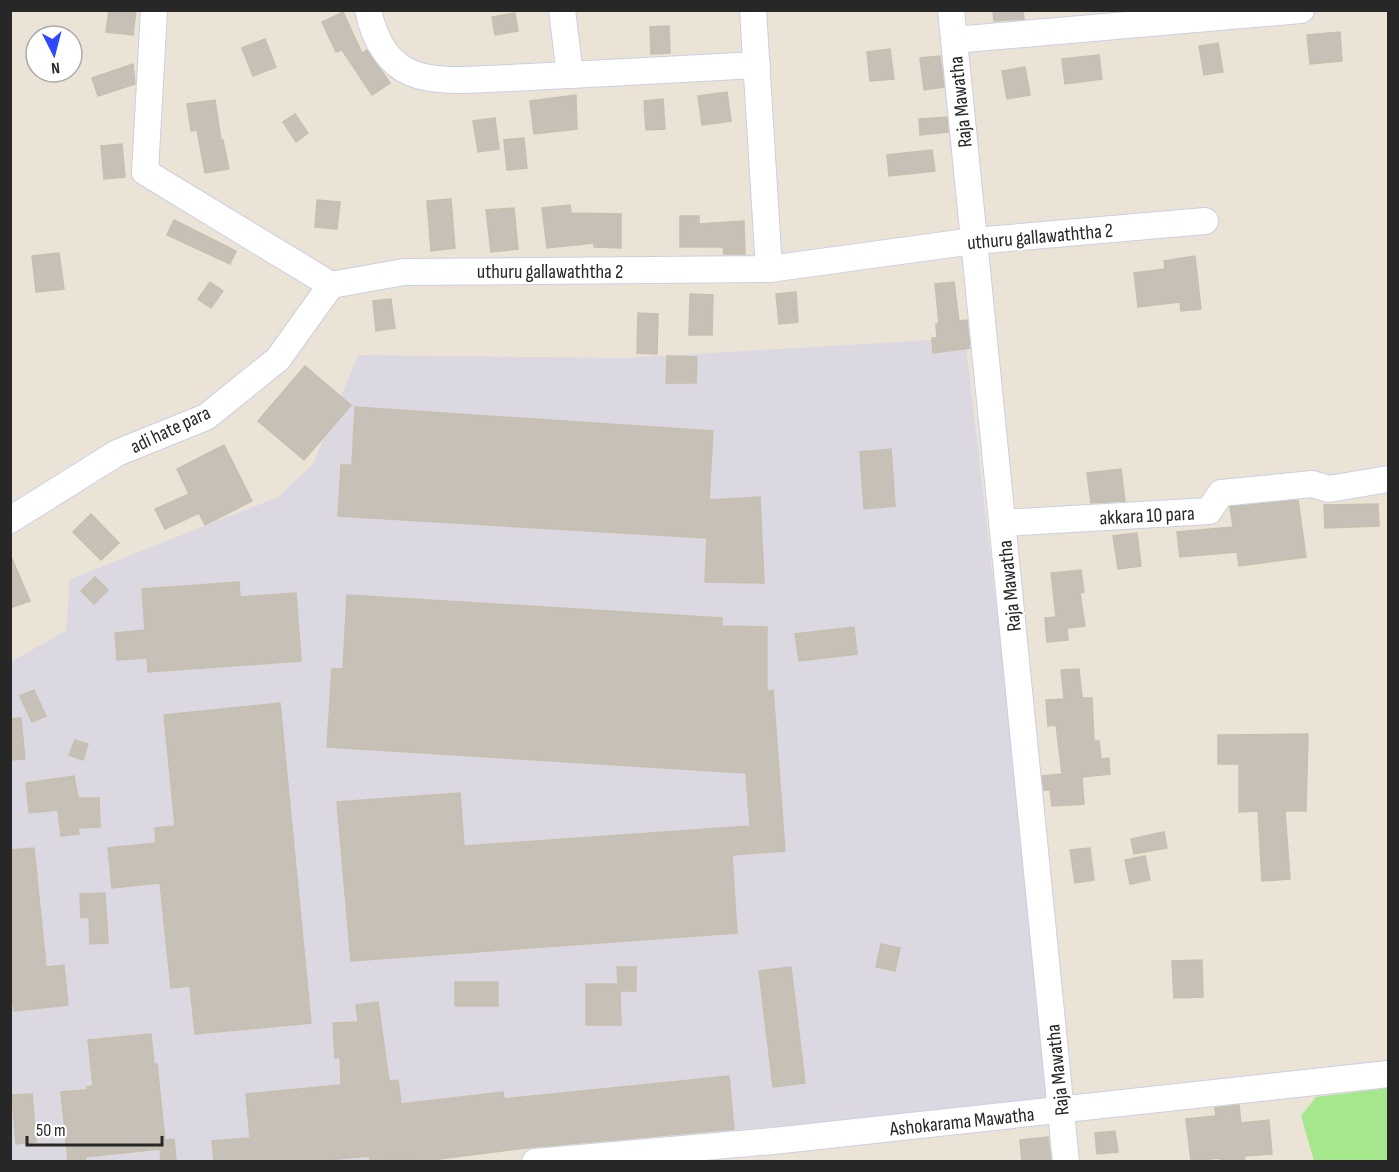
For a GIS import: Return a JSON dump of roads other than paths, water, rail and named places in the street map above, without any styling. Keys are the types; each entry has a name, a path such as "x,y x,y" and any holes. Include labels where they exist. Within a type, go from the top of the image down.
{"street":[{"path":"154,10 145,172 331,285"},
{"path":"368,10 374,31 387,54 404,70 420,78 443,81 757,64"},
{"path":"562,10 570,75"},
{"path":"753,10 769,269"},
{"name":"Raja Mawatha","path":"951,10 1066,1161"},
{"path":"954,40 1301,10"},
{"name":"uthuru gallawaththa 2","path":"331,285 404,272 769,269 974,241 1205,221"},
{"name":"adi hate para","path":"10,520 117,453 206,417 278,359 331,285"},
{"name":"akkara 10 para","path":"1002,523 1209,511 1221,493 1312,484 1329,489 1389,479"},
{"name":"Ashokarama Mawatha","path":"535,1161 774,1151 1060,1110 1389,1074"}]}
